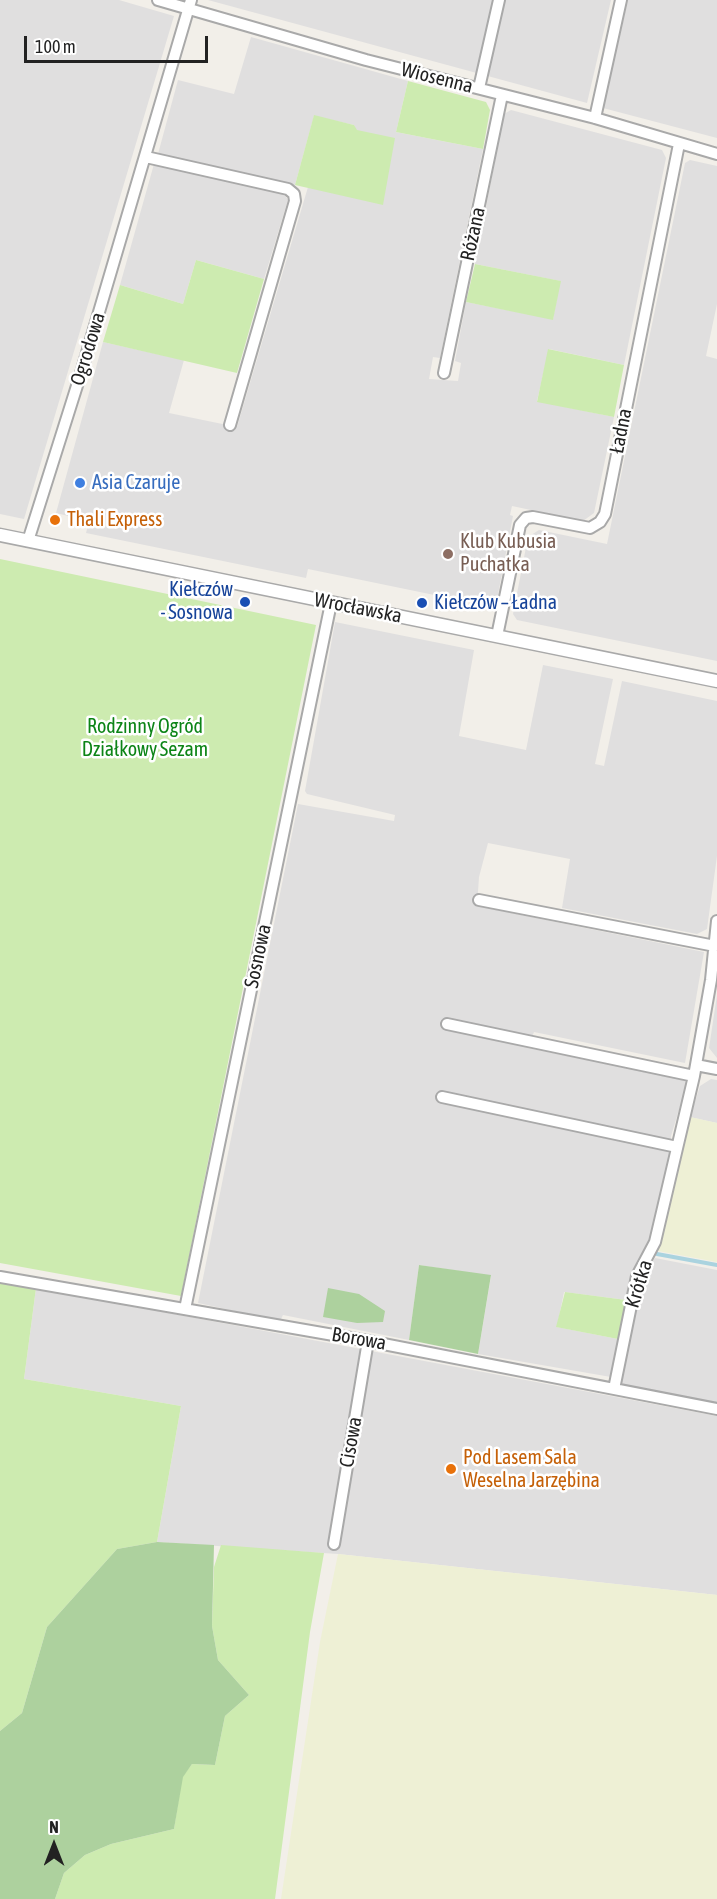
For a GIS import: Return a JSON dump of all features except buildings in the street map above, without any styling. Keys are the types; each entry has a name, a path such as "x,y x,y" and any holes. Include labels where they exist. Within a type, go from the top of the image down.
{"street":[{"name":"Wiosenna","path":"158,0 190,4 366,60 595,118 717,154"},
{"path":"479,88 499,0"},
{"path":"595,118 621,0"},
{"name":"Ogrodowa","path":"28,542 146,157 190,4"},
{"name":"Różana","path":"444,373 502,95"},
{"name":"Ładna","path":"497,636 520,525 526,518 533,517 590,528 600,522 605,514 679,144"},
{"path":"146,157 288,189 294,194 295,201 230,425"},
{"name":"Wrocławska","path":"0,535 717,681"},
{"name":"Sosnowa","path":"185,1310 331,603"},
{"path":"479,900 715,946"},
{"name":"Krótka","path":"614,1389 640,1267 655,1242 695,1070 717,921"},
{"path":"447,1023 695,1070 717,1069"},
{"path":"442,1097 678,1147"},
{"name":"Borowa","path":"0,1277 368,1341 717,1408"},
{"name":"Cisowa","path":"334,1544 368,1341"}],"shaded area":[{"path":"0,0 119,0 174,16 24,519 0,514"},
{"path":"208,0 611,0 587,103"},
{"path":"628,0 717,0 717,138 603,108"},
{"path":"251,37 408,81 396,132 483,149 440,358 433,357 429,379 458,381 461,363 455,361 466,302 553,319 560,281 475,264 504,114 511,110 662,150 666,158 624,365 549,349 537,401 614,417 594,513 583,521 512,506 510,515 513,516 495,610 483,605 308,569 306,578 86,533 89,521 56,513 103,342 184,360 169,413 237,427 308,187 383,204 354,125 314,116 295,185 158,154 178,80 234,94"},
{"path":"690,160 717,166 717,304 706,356 717,359 717,661 517,620 513,614 528,537 539,530 607,544 685,163"},
{"path":"154,164 284,194 288,200 264,279 196,260 183,304 120,285"},
{"path":"335,622 474,650 459,736 526,750 543,665 613,679 595,764 604,766 622,681 717,701 717,856 707,929 697,934 562,908 570,859 488,843 479,877 477,906 704,952 685,1063 534,1032 528,1048 688,1080 671,1136 669,1156 649,1242 634,1273 626,1300 564,1292 557,1327 618,1339 611,1377 478,1354 491,1276 419,1265 409,1340 283,1315 280,1321 198,1303 298,804 394,821 395,815 307,794 305,791"},
{"path":"717,995 717,1058 709,1048"},
{"path":"711,1079 717,1080 717,1123 690,1117 700,1086"},
{"path":"655,1258 717,1270 717,1403 620,1385 644,1273"},
{"path":"36,1288 717,1416 717,1595 338,1554 157,1542 181,1406 24,1379"}],"green space":[{"path":"408,81 486,102 490,110 483,149 396,132"},
{"path":"314,115 354,125 357,130 395,138 383,205 295,185"},
{"path":"196,260 264,279 237,373 103,342 120,285 183,304"},
{"path":"475,264 561,281 553,320 466,302"},
{"path":"548,349 624,365 614,417 537,402"},
{"name":"Rodzinny Ogród Działkowy Sezam","path":"0,559 316,625 181,1296 0,1263"},
{"path":"690,1117 717,1123 717,1262 658,1251"},
{"path":"419,1265 491,1275 478,1354 409,1340"},
{"path":"0,1283 36,1288 24,1379 181,1406 157,1542 117,1549 47,1627 22,1713 0,1731"},
{"path":"328,1288 359,1294 385,1311 383,1322 357,1323 323,1317"},
{"path":"565,1292 626,1300 618,1339 556,1327"},
{"path":"157,1542 214,1545 212,1626 218,1660 249,1695 225,1716 215,1765 192,1764 183,1777 174,1829 111,1844 85,1855 64,1873 55,1899 0,1899 0,1731 22,1713 47,1627 117,1549"},
{"path":"221,1545 324,1553 310,1632 275,1899 55,1899 64,1873 85,1855 111,1844 174,1829 182,1777 192,1764 215,1765 225,1716 249,1695 218,1660 212,1626 214,1567"},
{"path":"338,1554 717,1595 717,1899 281,1899 320,1642"}],"waterway":[{"path":"657,1254 717,1265"}],"place":[{"name":"Asia Czaruje","path":"80,483"},
{"name":"Thali Express","path":"55,520"},
{"name":"Klub Kubusia Puchatka","path":"448,554"},
{"name":"Kiełczów - Sosnowa","path":"245,602"},
{"name":"Kiełczów – Ładna","path":"422,603"},
{"name":"Pod Lasem Sala Weselna Jarzębina","path":"451,1469"}]}
